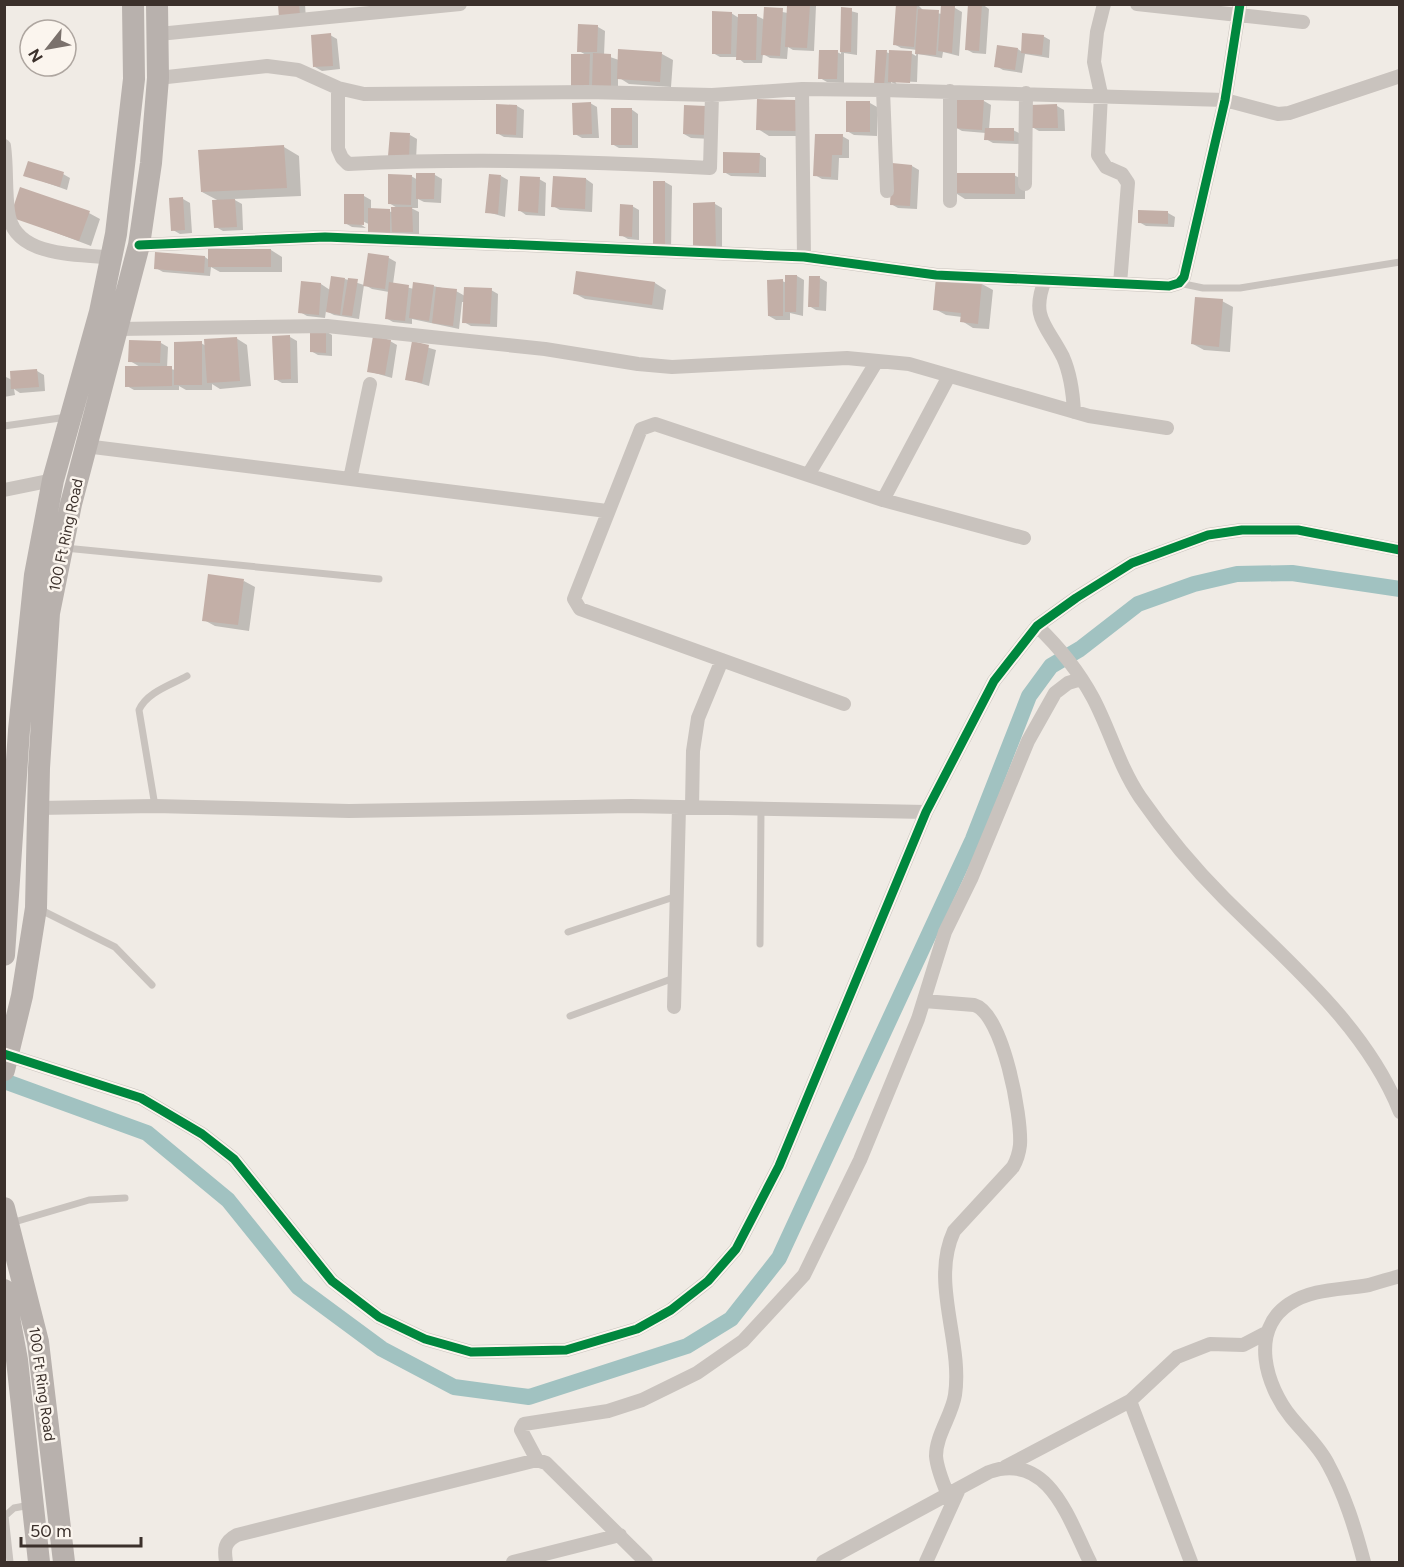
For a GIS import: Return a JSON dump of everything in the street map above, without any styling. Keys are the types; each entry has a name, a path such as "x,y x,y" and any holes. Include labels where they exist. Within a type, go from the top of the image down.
{"main road":[{"name":"100 Ft Ring Road","path":"6,1060 22,996 36,908 38,808 49,613 53,480 100,312 112,258 134,79 133,4"},
{"name":"100 Ft Ring Road","path":"4,955 11,745 34,575 51,546 85,446 139,245 158,78 157,4"},
{"name":"100 Ft Ring Road","path":"7,1216 38,1342 64,1563"},
{"name":"100 Ft Ring Road","path":"4,1290 17,1360 39,1563"}],"street":[{"path":"159,34 460,4"},
{"path":"1104,4 1097,32 1094,62 1101,94 1098,155 1106,167 1122,174 1128,183 1120,284"},
{"path":"1137,4 1239,9 1303,22"},
{"path":"139,245 325,237 804,257 936,275 1169,286 1179,284 1184,277 1225,100 1239,9"},
{"path":"158,78 267,66 298,70 338,88 364,94 588,92 712,95 802,89 1101,94 1225,100 1278,114 1289,113 1400,76"},
{"path":"338,88 338,149 348,164 409,161 641,164 710,168 712,95"},
{"path":"802,89 804,257"},
{"path":"883,90 887,191"},
{"path":"950,91 950,201"},
{"path":"1026,93 1026,184"},
{"path":"4,146 6,212 13,230 22,241 41,248 112,258"},
{"path":"1045,280 1038,298 1039,312 1063,358 1073,392 1074,412"},
{"path":"118,329 327,326 545,349 638,364 672,367 847,358 909,364 1074,412 1167,428"},
{"path":"808,475 877,361"},
{"path":"883,500 949,376"},
{"path":"350,479 370,384"},
{"path":"844,704 580,609 576,604 574,599 641,429 655,424 883,500 1024,538"},
{"path":"85,446 608,511"},
{"path":"4,490 53,480"},
{"path":"6,1060 141,1098 202,1134 234,1159 332,1281 379,1317 425,1339 471,1352 566,1350 637,1329 671,1310 708,1281 736,1249 779,1167 926,812 994,681 1042,631 1076,598 1132,563 1208,535 1242,530 1298,530 1400,550"},
{"path":"1042,631 1078,674 1094,699 1120,764 1139,796 1179,849 1318,993 1358,1040 1380,1071 1400,1112"},
{"path":"674,1007 677,896 693,751 698,718 722,660"},
{"path":"537,1460 521,1430 524,1424 608,1411 642,1400 697,1373 743,1341 804,1275 860,1160 924,1001 945,932 971,879 1028,741 1055,693 1078,674"},
{"path":"38,808 155,806 349,811 686,807 926,812"},
{"path":"924,1001 975,1005 982,1007 989,1014 1010,1069 1020,1142 1018,1156 1013,1167 954,1231 948,1242 946,1263 948,1306 956,1368 955,1395 936,1455 953,1492 926,1563"},
{"path":"823,1563 953,1492 1130,1401 1177,1357 1210,1344 1243,1345 1266,1333 1289,1304 1310,1294 1368,1285 1400,1276"},
{"path":"1266,1333 1265,1351 1270,1379 1290,1416 1329,1464 1351,1516 1364,1563"},
{"path":"1130,1401 1191,1563"},
{"path":"226,1563 224,1548 227,1542 237,1535 537,1460 546,1463 646,1563"},
{"path":"1005,1467 1029,1470 1048,1485 1090,1563"},
{"path":"513,1563 620,1535"}],"lane":[{"path":"1179,284 1203,288 1240,288 1400,262"},
{"path":"4,426 70,417"},
{"path":"51,546 379,579"},
{"path":"155,806 139,710 143,702 151,695 187,676"},
{"path":"760,944 761,808"},
{"path":"568,932 677,896"},
{"path":"36,908 115,947 152,985"},
{"path":"570,1016 674,978"},
{"path":"7,1216 88,1200 125,1198"},
{"path":"10,1563 5,1516 14,1508 33,1504"}],"building":[{"path":"278,4 299,4 300,16 279,18"},
{"path":"896,4 917,4 914,47 893,45"},
{"path":"968,4 982,4 979,51 965,50"},
{"path":"787,5 810,5 807,48 785,47"},
{"path":"941,5 955,6 952,53 938,51"},
{"path":"764,7 783,8 780,56 761,55"},
{"path":"841,7 852,8 851,52 840,52"},
{"path":"918,9 939,10 936,55 915,54"},
{"path":"712,11 732,12 731,54 712,54"},
{"path":"738,14 757,14 756,60 736,60"},
{"path":"578,24 598,25 597,52 577,52"},
{"path":"331,33 333,66 313,67 311,35"},
{"path":"1022,33 1044,35 1042,55 1021,53"},
{"path":"997,45 1018,48 1015,70 994,67"},
{"path":"618,49 662,52 660,82 617,79"},
{"path":"819,50 838,50 837,79 818,79"},
{"path":"876,50 887,50 884,86 874,85"},
{"path":"889,50 912,51 910,83 888,82"},
{"path":"593,53 611,54 611,88 592,87"},
{"path":"571,54 590,54 589,87 571,87"},
{"path":"955,97 984,99 982,130 953,128"},
{"path":"757,99 797,100 796,131 756,130"},
{"path":"846,101 870,101 870,132 846,132"},
{"path":"591,102 592,134 573,135 572,103"},
{"path":"496,104 517,105 516,135 496,134"},
{"path":"1057,104 1058,128 1030,128 1030,105"},
{"path":"684,105 706,106 705,135 683,134"},
{"path":"611,108 632,108 632,145 611,145"},
{"path":"985,128 1014,128 1014,141 984,140"},
{"path":"390,132 410,133 409,157 388,156"},
{"path":"815,134 843,134 842,155 832,155 831,177 813,176"},
{"path":"284,145 287,188 201,192 198,150"},
{"path":"723,152 760,153 759,173 723,173"},
{"path":"28,161 64,172 60,187 23,176"},
{"path":"892,163 912,165 910,206 890,205"},
{"path":"416,173 435,173 434,199 416,199"},
{"path":"953,173 1015,173 1015,194 953,193"},
{"path":"388,174 412,175 411,205 388,204"},
{"path":"489,174 501,175 498,214 485,213"},
{"path":"520,176 540,177 538,213 518,211"},
{"path":"553,176 586,178 585,209 551,207"},
{"path":"653,181 665,181 665,248 653,248"},
{"path":"20,187 90,211 79,241 10,217"},
{"path":"344,194 364,194 364,225 344,224"},
{"path":"183,197 185,230 171,231 169,198"},
{"path":"235,199 237,227 214,228 212,200"},
{"path":"715,202 716,249 693,249 693,203"},
{"path":"620,204 633,205 632,237 619,236"},
{"path":"391,207 412,207 413,232 392,232"},
{"path":"368,208 390,209 390,234 368,234"},
{"path":"1138,210 1168,211 1168,224 1138,223"},
{"path":"208,249 271,249 271,267 208,267"},
{"path":"155,252 205,256 204,273 154,269"},
{"path":"368,253 389,256 385,289 363,286"},
{"path":"576,271 655,282 652,305 573,294"},
{"path":"785,275 797,275 796,312 785,312"},
{"path":"331,276 345,278 340,315 326,312"},
{"path":"809,276 820,276 819,307 808,307"},
{"path":"936,277 982,282 978,324 960,322 961,313 933,310"},
{"path":"348,278 358,279 352,316 342,315"},
{"path":"783,279 783,316 768,316 767,280"},
{"path":"301,281 321,283 319,315 298,313"},
{"path":"389,282 409,285 405,321 385,319"},
{"path":"413,282 434,285 429,321 409,318"},
{"path":"436,287 457,289 453,326 432,323"},
{"path":"464,287 492,288 490,324 462,323"},
{"path":"1195,297 1223,299 1219,347 1191,344"},
{"path":"310,329 326,330 326,353 310,352"},
{"path":"290,335 291,379 274,380 272,336"},
{"path":"373,336 391,340 385,375 367,372"},
{"path":"237,337 240,381 207,383 204,339"},
{"path":"129,340 161,341 160,363 128,362"},
{"path":"202,341 202,385 174,385 174,342"},
{"path":"412,341 429,345 422,383 405,380"},
{"path":"125,366 172,366 172,386 125,387"},
{"path":"37,369 39,387 11,389 10,371"},
{"path":"208,574 244,579 238,625 202,621"}],"waterway":[{"path":"4,1081 147,1133 228,1200 298,1287 382,1349 454,1387 529,1397 687,1346 731,1319 779,1258 973,839 1029,696 1051,666 1080,649 1138,604 1194,584 1237,574 1292,573 1400,589"}],"cycle path":[{"path":"139,245 325,237 804,257 936,275 1169,286 1179,283 1184,277 1225,100 1240,4"},
{"path":"4,1054 141,1098 202,1134 234,1159 332,1281 379,1317 425,1339 471,1352 566,1350 637,1329 671,1310 708,1281 736,1249 779,1166 926,812 994,681 1037,626 1132,563 1208,535 1242,530 1298,530 1400,550"}]}
